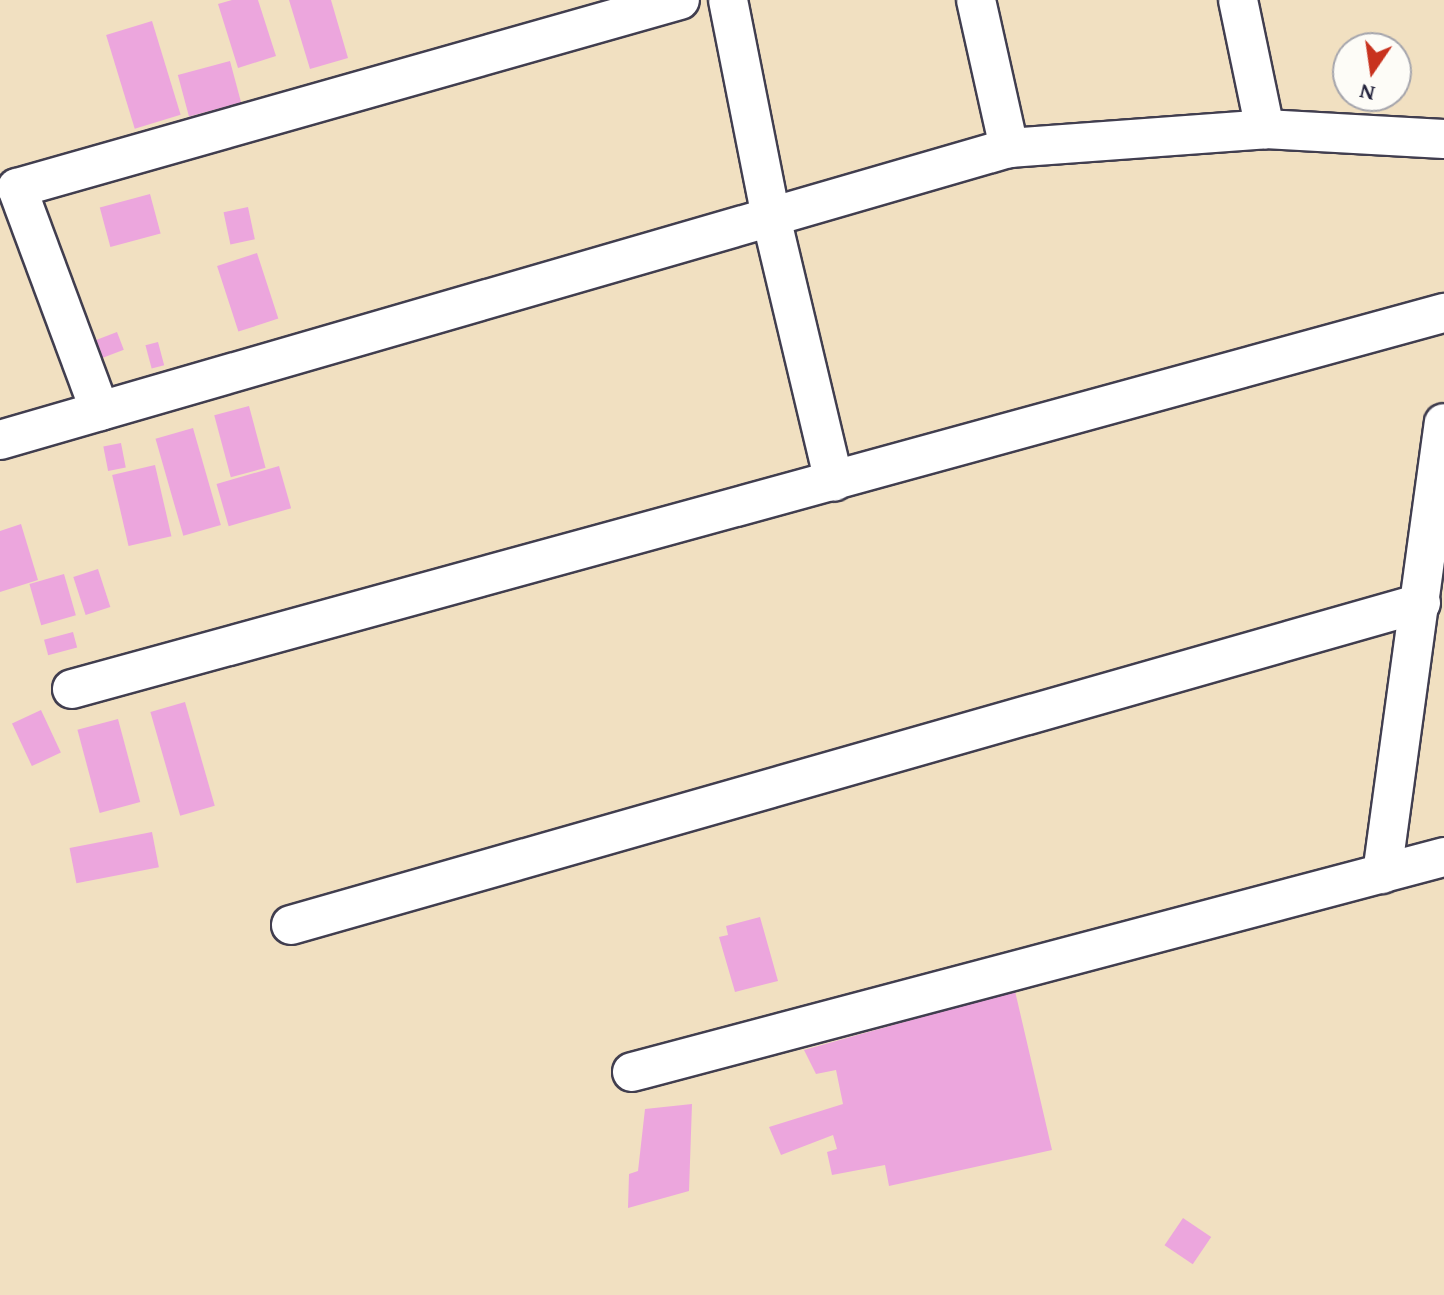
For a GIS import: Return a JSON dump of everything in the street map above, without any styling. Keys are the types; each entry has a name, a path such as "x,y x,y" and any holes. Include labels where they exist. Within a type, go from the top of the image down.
{"street":[{"path":"100,411 17,188 680,0"},
{"path":"728,0 771,217 834,482"},
{"path":"976,0 1009,148"},
{"path":"1238,0 1265,129"},
{"path":"0,440 1009,148 1265,129 1444,139"},
{"path":"72,689 1444,313"},
{"path":"1382,874 1444,423"},
{"path":"291,925 1421,603"},
{"path":"632,1072 1444,857"}],"building":[{"path":"232,0 258,0 276,56 238,68 218,4"},
{"path":"289,0 331,0 348,58 310,69"},
{"path":"152,21 181,115 135,129 106,35"},
{"path":"230,61 241,103 189,117 178,75"},
{"path":"150,194 161,234 110,247 100,207"},
{"path":"248,207 255,239 230,244 224,212"},
{"path":"257,253 278,319 238,332 217,266"},
{"path":"117,332 124,350 98,360 91,342"},
{"path":"158,342 164,365 152,369 145,345"},
{"path":"249,406 266,468 231,477 214,415"},
{"path":"193,428 221,525 183,536 156,439"},
{"path":"121,443 126,468 108,471 103,446"},
{"path":"155,465 171,536 129,546 112,475"},
{"path":"279,466 291,508 229,526 217,484"},
{"path":"21,524 38,580 0,592 0,531"},
{"path":"98,569 110,607 86,615 73,577"},
{"path":"64,574 76,615 41,625 29,584"},
{"path":"73,632 77,647 48,655 44,640"},
{"path":"185,702 215,806 180,816 150,712"},
{"path":"41,710 61,753 32,766 12,724"},
{"path":"118,719 140,802 100,813 77,730"},
{"path":"152,832 159,867 76,883 70,848"},
{"path":"760,917 778,981 735,992 719,937 728,935 726,926"},
{"path":"1015,991 1052,1150 889,1186 885,1165 832,1175 827,1152 837,1149 833,1135 781,1155 769,1127 843,1104 836,1070 816,1074 804,1050"},
{"path":"692,1104 689,1191 628,1208 629,1174 638,1171 645,1109"},
{"path":"1183,1218 1211,1237 1193,1264 1165,1245"}]}
